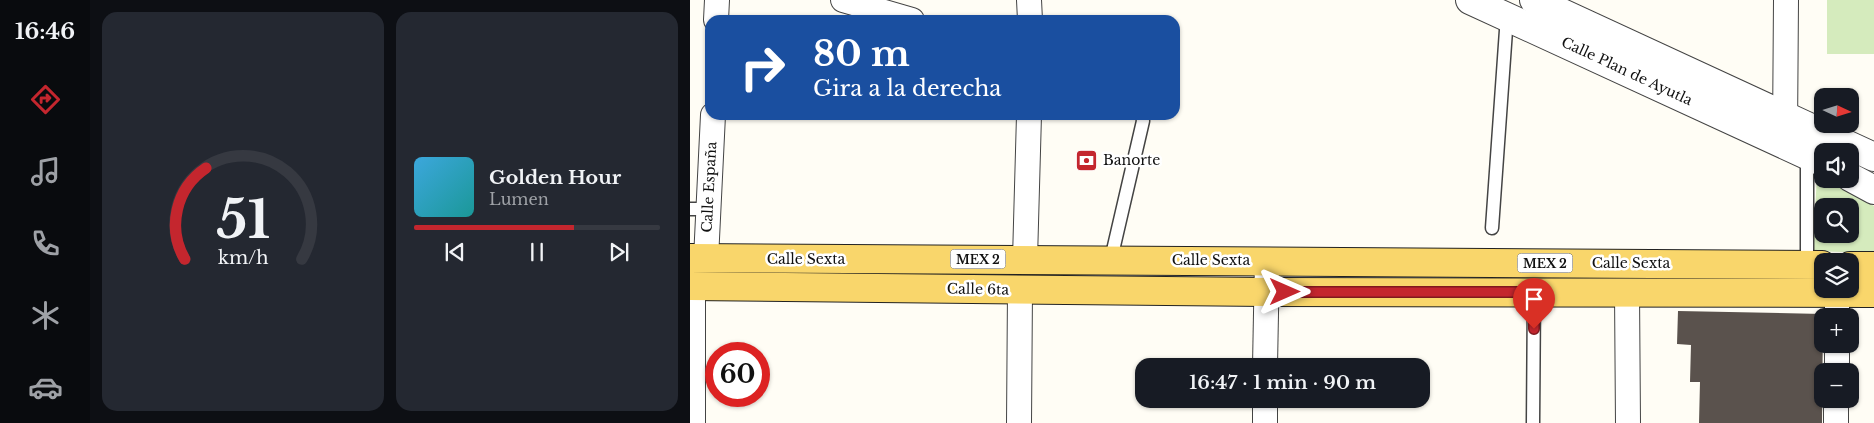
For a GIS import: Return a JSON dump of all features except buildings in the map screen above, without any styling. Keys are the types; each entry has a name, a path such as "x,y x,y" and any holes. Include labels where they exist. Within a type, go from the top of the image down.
{"main road":[{"name":"Calle Sexta","path":"698,258 1111,259 1814,265"},
{"path":"1859,266 1874,266"},
{"name":"Calle 6ta","path":"692,286 1266,292"},
{"name":"Calle Sexta","path":"1266,292 1627,292 1837,304 1874,293"}],"street":[{"path":"716,15 717,0"},
{"path":"843,0 895,15"},
{"path":"1029,0 1030,15"},
{"name":"Calle Plan de Ayutla","path":"1470,0 1805,153"},
{"name":"Calle Plan de Ayutla","path":"1534,0 1874,156"},
{"path":"1786,0 1785,115 1805,153"},
{"name":"Calle España","path":"698,258 699,209 711,120"},
{"path":"1025,259 1029,120"},
{"path":"1859,182 1874,190"},
{"path":"1265,358 1267,260"},
{"path":"692,286 692,423"},
{"path":"1019,423 1020,290"},
{"path":"1627,292 1628,423"},
{"path":"1265,408 1265,423"},
{"path":"1836,408 1836,423"}],"lane":[{"path":"1492,228 1507,16"},
{"path":"1111,259 1143,120"},
{"path":"1805,153 1814,254"},
{"path":"1533,423 1534,292"}],"green space":[{"path":"1827,0 1874,0 1874,54 1827,54"},
{"path":"1816,188 1842,188 1874,206 1874,253 1813,251 1814,232 1814,243 1859,243 1859,198 1816,198"}],"place":[{"name":"Banorte","path":"1087,160"}],"route":[{"path":"1285,292 1534,292 1534,329"}]}
